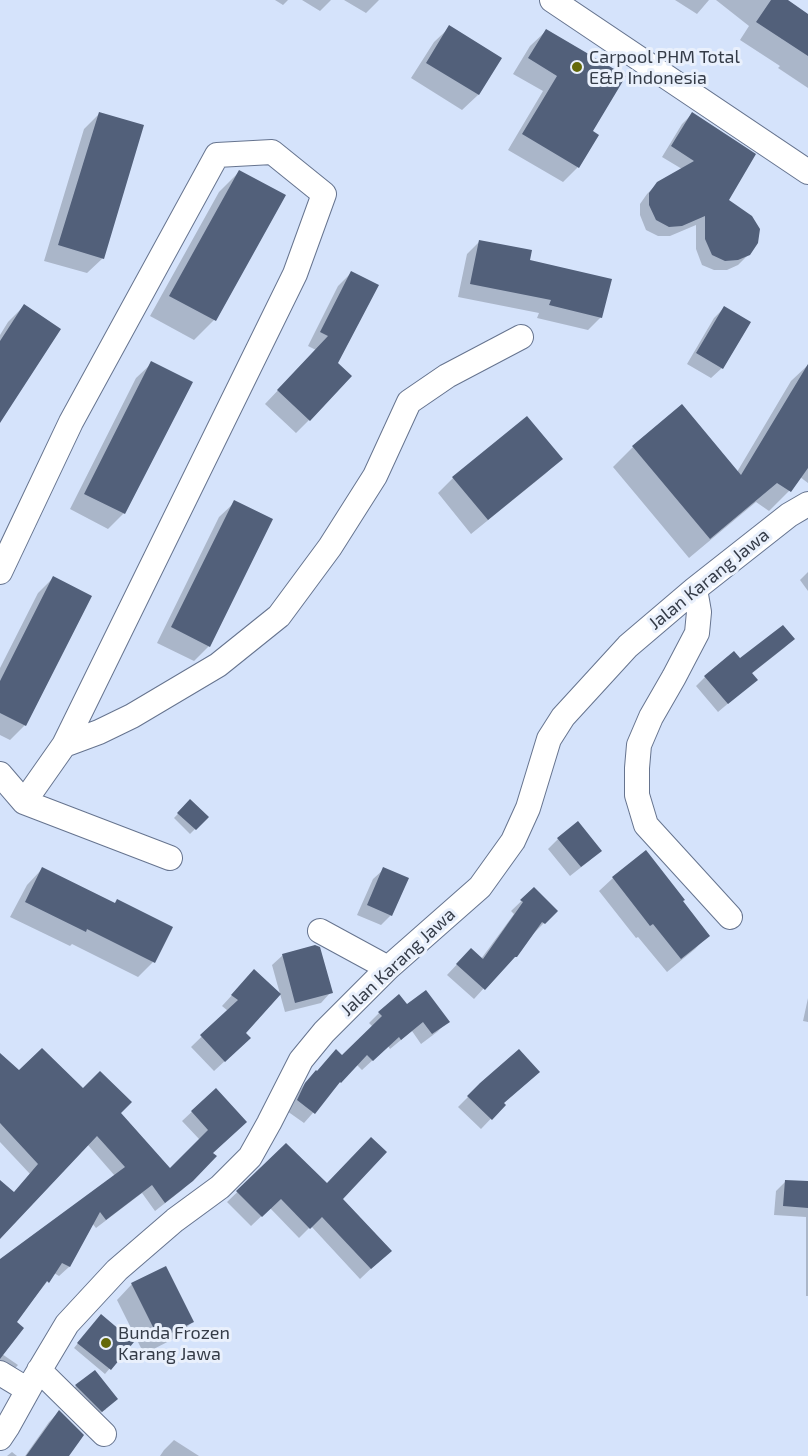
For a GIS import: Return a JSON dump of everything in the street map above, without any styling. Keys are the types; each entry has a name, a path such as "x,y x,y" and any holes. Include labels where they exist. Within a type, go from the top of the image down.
{"street":[{"path":"552,0 808,172"},
{"path":"0,572 71,422 217,155 272,152 324,194 295,274 64,745 24,802"},
{"path":"64,745 132,716 218,665 279,616 330,547 375,476 409,402 447,376 521,337"},
{"name":"Jalan Karang Jawa","path":"0,1438 67,1324 117,1270 175,1220 220,1187 250,1157 301,1060 324,1032 388,968 480,887 513,841 528,808 549,739 563,717 628,646 695,589 789,515 808,504"},
{"path":"695,589 699,612 697,633 651,717 639,745 637,795 646,825 730,917"},
{"path":"0,774 24,802 170,858"},
{"path":"320,931 388,968"},
{"path":"0,1373 34,1380 104,1434"}],"building":[{"path":"771,0 788,0 808,14 808,56 756,22"},
{"path":"449,25 502,58 479,95 426,63"},
{"path":"546,29 626,76 593,131 599,135 579,168 522,134 557,76 528,58"},
{"path":"99,112 144,125 104,259 58,245"},
{"path":"692,112 756,154 729,200 752,216 760,229 758,243 750,255 738,260 725,261 712,255 705,239 705,216 682,226 669,227 656,220 649,205 649,193 657,182 694,161 671,146"},
{"path":"239,170 286,195 216,321 169,296"},
{"path":"479,240 532,250 530,260 612,279 602,318 549,305 551,300 470,284"},
{"path":"351,271 379,285 338,363 352,376 310,421 277,390 328,336 320,332"},
{"path":"24,304 61,329 0,423 0,341"},
{"path":"724,306 751,322 723,369 696,353"},
{"path":"151,361 193,382 125,514 84,494"},
{"path":"808,364 808,468 791,492 777,483 710,539 632,446 682,404 741,475"},
{"path":"527,416 563,459 488,520 452,477"},
{"path":"234,500 273,519 210,647 171,627"},
{"path":"53,576 92,596 26,726 0,713 0,681"},
{"path":"783,625 795,639 752,673 758,680 728,704 704,676 734,651 740,658"},
{"path":"190,799 209,817 196,830 177,813"},
{"path":"578,821 602,851 581,867 557,838"},
{"path":"646,850 710,936 681,959 653,924 650,926 612,877"},
{"path":"42,867 115,903 117,899 173,927 155,963 87,929 86,932 25,902"},
{"path":"383,867 409,878 392,916 367,905"},
{"path":"534,887 558,911 545,924 542,922 517,957 485,990 456,964 471,948 483,959 523,902 520,900"},
{"path":"315,945 320,947 333,993 295,1003 282,954"},
{"path":"254,969 281,994 246,1033 251,1038 225,1062 200,1035 238,1000 231,995"},
{"path":"426,990 450,1022 432,1034 423,1022 401,1040 399,1037 373,1061 367,1055 340,1082 315,1114 297,1100 305,1083 336,1049 342,1055 382,1016 378,1012 399,994 407,1004"},
{"path":"42,1048 83,1088 100,1071 132,1102 121,1113 170,1168 208,1130 191,1111 216,1088 247,1122 213,1153 217,1156 193,1181 165,1203 152,1185 106,1220 100,1212 70,1267 62,1263 17,1322 24,1328 0,1359 0,1259 125,1167 97,1136 0,1239 0,1180 14,1192 38,1164 0,1123 0,1053 19,1070"},
{"path":"519,1049 540,1072 504,1103 506,1105 492,1120 467,1096"},
{"path":"371,1137 387,1152 343,1199 392,1251 371,1269 322,1217 310,1229 281,1199 262,1217 236,1191 286,1143 327,1183"},
{"path":"785,1180 808,1181 808,1208 783,1206"},
{"path":"166,1266 194,1322 159,1339 131,1283"},
{"name":"Bunda Frozen Karang Jawa","path":"101,1314 134,1342 111,1370 77,1343"},
{"path":"95,1370 118,1399 102,1412 75,1385"},
{"path":"59,1410 84,1435 69,1456 26,1456"}],"place":[{"name":"Carpool PHM Total E&P Indonesia","path":"577,67"},
{"name":"Bunda Frozen Karang Jawa","path":"106,1343"}]}
